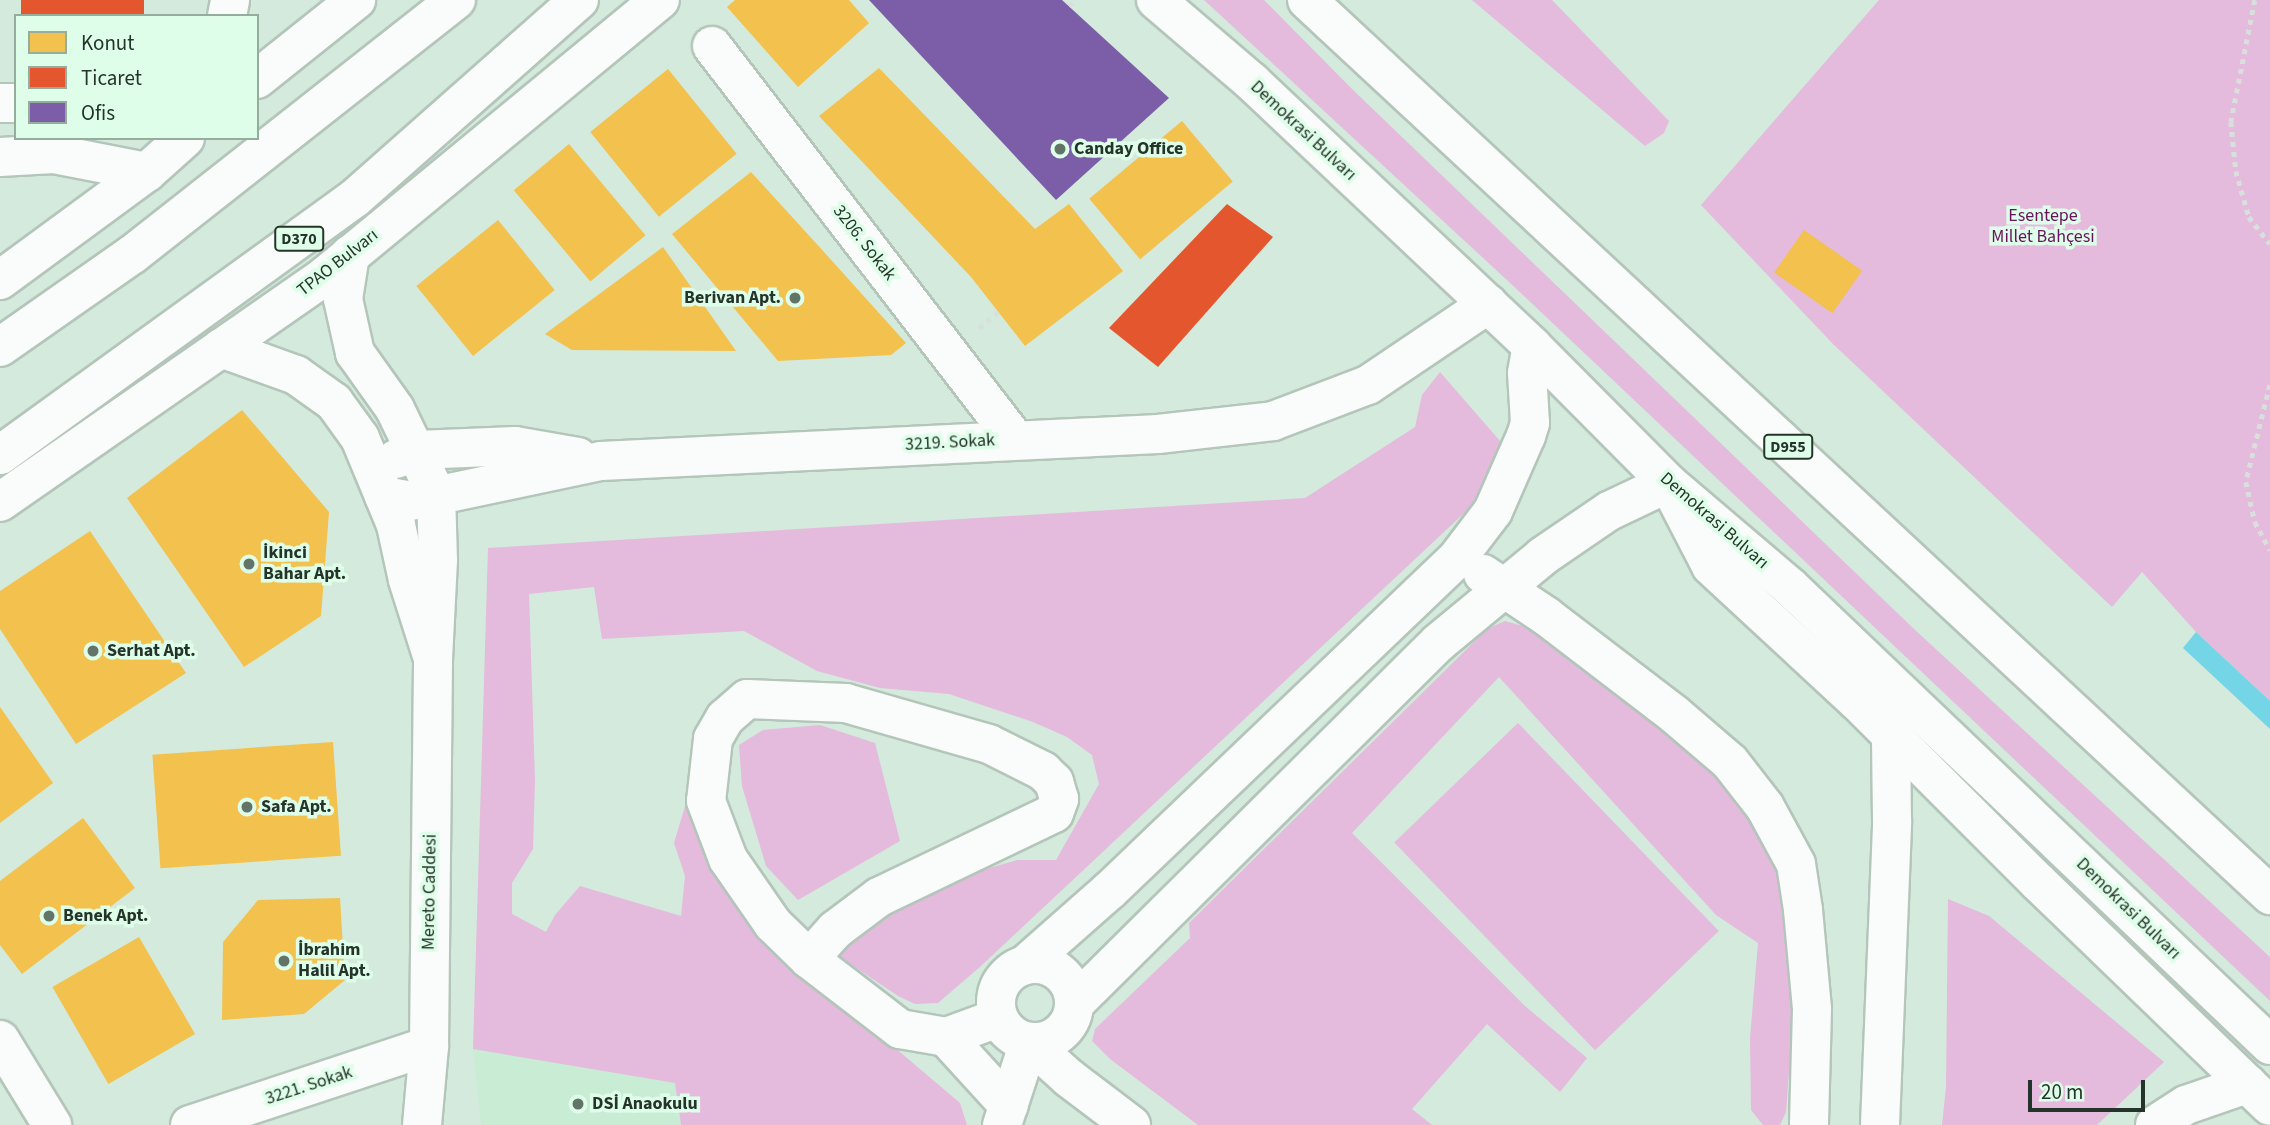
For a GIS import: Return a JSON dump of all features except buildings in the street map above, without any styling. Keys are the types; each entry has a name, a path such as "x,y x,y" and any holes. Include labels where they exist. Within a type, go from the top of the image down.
{"main road":[{"path":"259,77 356,0"},
{"path":"0,347 133,254 456,0"},
{"name":"D370","path":"0,455 355,198 579,0"},
{"name":"TPAO Bulvarı","path":"0,502 325,276 660,0"},
{"name":"Demokrasi Bulvarı","path":"1156,0 1262,92 1488,304 1668,483 1789,586 2270,1045"},
{"name":"D955","path":"1307,0 2270,895"},
{"name":"3206. Sokak","path":"712,46 1016,440"},
{"path":"0,280 147,172 183,140"},
{"path":"0,157 54,154 147,172"},
{"name":"Mereto Caddesi","path":"350,255 343,299 355,352 395,409 436,494 438,560 433,659 429,1046 422,1125"},
{"name":"3219. Sokak","path":"379,483 411,501 601,461 1158,434 1273,421 1368,385 1488,304"},
{"path":"1532,346 1527,373 1530,423 1493,511 1458,557 1109,891 1025,965 1003,979 995,1004 998,1018 1016,1038 1043,1042 1066,1028 1074,1004 1438,643 1543,556 1609,512 1668,483 1711,566 1891,736 2258,1095 2260,1125"},
{"name":"Mereto Caddesi","path":"221,348 296,375 334,402 360,438 396,525 408,580 433,659"},
{"path":"379,483 417,450 515,446 601,461"},
{"path":"1458,557 1505,587 1674,714 1730,762 1765,807 1796,864 1803,910 1812,1009 1808,1125"},
{"path":"809,959 835,930 879,897 1054,813 1059,799 1054,782 1043,771 989,744 845,703 747,698 725,718 713,738 706,801 727,859 773,925 809,959 900,1029 946,1037 998,1018"},
{"path":"1880,1125 1892,820 1891,736"},
{"path":"1025,965 1037,963 1060,972 1068,981 1074,1004"},
{"path":"946,1037 1006,1116"},
{"path":"0,1040 52,1125"},
{"path":"1006,1116 1029,1042"},
{"path":"1029,1042 1069,1079 1131,1125"},
{"name":"3221. Sokak","path":"190,1125 429,1046"},
{"path":"2155,1125 2186,1105 2258,1095"}],"path":[{"path":"1069,6 1074,0"},
{"path":"2255,0 2231,122 2236,172 2249,217 2270,244"},
{"path":"2270,385 2246,481 2255,522 2270,550"}],"shaded area":[{"name":"DSİ Anaokulu","path":"473,1049 675,1083 681,1125 481,1125"}],"green space":[{"path":"1204,0 1264,0 1352,89 1914,629 2270,957 2270,1001 1508,281"},
{"path":"1472,0 1552,0 1669,121 1664,133 1645,146"},
{"name":"Esentepe Millet Bahçesi","path":"1879,0 2270,0 2270,701 2196,632 2142,572 2112,607 1833,344 1701,205"},
{"path":"1440,372 1507,449 1476,502 981,966 938,1003 915,1004 898,996 840,957 840,945 866,924 935,884 1017,860 1056,860 1099,784 1092,755 1067,737 1033,722 949,694 880,688 817,671 744,631 602,639 594,587 529,594 535,780 533,849 512,883 512,914 546,932 555,915 580,886 681,916 685,876 674,843 686,803 714,860 775,946 960,1103 967,1125 681,1125 675,1083 473,1049 488,548 1305,498 1415,427 1422,395"},
{"path":"1505,621 1540,631 1717,773 1753,821 1778,866 1795,990 1786,1112 1780,1125 1763,1125 1751,1110 1750,1038 1758,943 1716,915 1499,677 1352,833 1525,1006 1587,1058 1560,1092 1487,1024 1412,1109 1432,1125 1198,1125 1110,1059 1092,1041 1095,1029 1190,938 1189,923 1487,629"},
{"path":"1518,723 1719,931 1595,1050 1394,842"},
{"path":"820,725 875,743 900,841 798,900 766,866 742,786 739,745 763,730"},
{"path":"1948,899 1989,916 2164,1062 2097,1125 1942,1125 1946,1087"}],"water":[{"path":"2196,632 2270,701 2270,729 2183,648"}],"place":[{"name":"Canday Office","path":"1060,149"},
{"name":"Berivan Apt.","path":"795,298"},
{"name":"İkinci Bahar Apt.","path":"249,564"},
{"name":"Serhat Apt.","path":"93,651"},
{"name":"Safa Apt.","path":"247,807"},
{"name":"Benek Apt.","path":"49,916"},
{"name":"İbrahim Halil Apt.","path":"284,961"},
{"name":"DSİ Anaokulu","path":"578,1104"}]}
